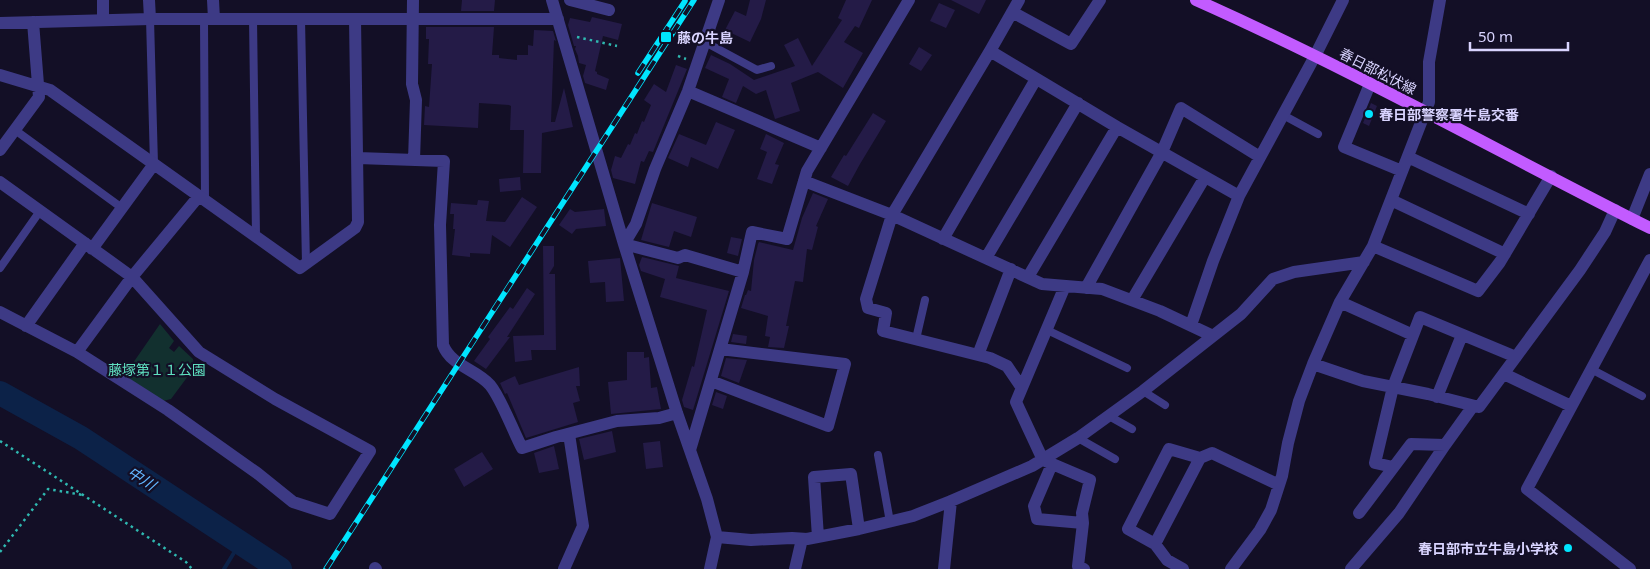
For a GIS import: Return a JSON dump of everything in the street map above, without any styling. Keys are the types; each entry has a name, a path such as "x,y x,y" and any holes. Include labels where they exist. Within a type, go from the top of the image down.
{"main road":[{"name":"春日部松伏線","path":"1202,1 1315,56 1650,228"}],"street":[{"path":"102,0 103,20"},
{"path":"150,0 150,19"},
{"path":"209,19 214,0"},
{"path":"413,0 412,84 416,100 414,160"},
{"path":"552,0 624,244 677,413 707,499 717,537 710,569"},
{"path":"570,0 609,10"},
{"path":"624,244 636,224 655,169 688,91 719,0"},
{"path":"690,450 743,272 752,232 787,239 807,172 909,0"},
{"path":"1019,0 892,215 866,299 868,308 886,312 883,331 990,358 1007,366 1022,388"},
{"path":"1012,12 1071,44 1100,0"},
{"path":"1190,325 1212,262 1239,196 1315,56 1343,0"},
{"path":"1231,569 1260,530 1271,510 1299,401 1313,364 1340,302 1373,246 1429,102 1429,62 1440,0"},
{"path":"0,22 150,19 558,20"},
{"path":"0,75 50,90 300,268 355,228 358,222 355,19"},
{"path":"0,150 39,97 33,22"},
{"path":"990,51 1117,127 1239,196"},
{"path":"943,239 1036,78"},
{"path":"1370,84 1344,147 1402,170"},
{"path":"688,91 821,148"},
{"path":"986,258 1078,104"},
{"path":"1086,288 1162,152 1181,108 1260,158"},
{"path":"1028,277 1117,127"},
{"path":"1408,157 1529,214"},
{"path":"358,158 444,161 440,225 443,345 446,353 451,358 482,377 493,389 522,448 617,421 659,418 677,413"},
{"path":"26,326 88,246 122,208 154,164"},
{"path":"1632,219 1650,174"},
{"path":"1373,246 1478,291 1505,254 1551,176"},
{"path":"1132,300 1205,177"},
{"path":"804,181 892,215 1042,284 1102,289 1132,300 1213,336"},
{"path":"0,182 132,277 200,352 275,398 370,451 330,514 293,502 257,473 168,410 77,352 0,312"},
{"path":"77,352 132,277 202,198"},
{"path":"1390,200 1505,254"},
{"path":"1313,364 1363,381 1479,407 1580,270 1605,232 1615,210"},
{"path":"624,244 678,258 685,255 743,272"},
{"path":"1630,569 1527,489 1650,260"},
{"path":"717,537 751,540 802,538 860,529 913,516 1032,466 1048,462 1241,314 1273,279 1294,272 1364,262"},
{"path":"978,354 1011,270"},
{"path":"1065,286 1016,402 1048,462 1090,480 1082,512 1083,523 1078,566 1084,569"},
{"path":"1340,302 1413,335"},
{"path":"1393,467 1375,463 1393,387 1420,317 1516,357"},
{"path":"1437,397 1462,334"},
{"path":"711,381 828,426 845,364 720,349"},
{"path":"1504,374 1571,406"},
{"path":"1351,569 1399,513 1473,406"},
{"path":"564,569 583,526 568,434"},
{"path":"1359,513 1411,444 1445,445"},
{"path":"1182,569 1167,560 1155,544 1128,529 1169,449 1200,458 1212,453 1279,484"},
{"path":"1155,544 1200,458"},
{"path":"1048,462 1034,506 1037,519 1083,523"},
{"path":"818,537 814,477 851,474 860,529"},
{"path":"944,569 951,501"},
{"path":"795,569 802,538"}],"lane":[{"path":"150,19 154,164"},
{"path":"202,198 209,19"},
{"path":"252,19 256,236"},
{"path":"301,19 306,264"},
{"path":"705,42 757,70 771,66"},
{"path":"1283,115 1318,134"},
{"path":"15,130 122,208"},
{"path":"0,268 40,211"},
{"path":"916,339 925,300"},
{"path":"1047,330 1127,368"},
{"path":"1591,369 1642,396"},
{"path":"1143,391 1165,405"},
{"path":"1109,416 1132,429"},
{"path":"1078,438 1115,459"},
{"path":"878,455 890,522"}],"path":[{"path":"563,34 617,46"},
{"path":"0,441 186,562 192,569"},
{"path":"0,552 48,489 84,495"}],"green space":[{"name":"藤塚第１１公園","path":"160,324 174,341 169,348 174,352 179,346 193,359 194,368 171,399 163,401 124,376"}],"building":[{"path":"462,0 495,0 494,11 461,11"},
{"path":"750,0 766,0 761,19 750,42 725,30 735,11 746,16"},
{"path":"846,0 872,0 859,28 855,26 844,42 863,53 843,88 818,72 791,83 800,111 775,119 766,90 756,94 743,86 736,103 722,97 729,79 705,68 711,55 730,64 754,80 795,66 784,45 798,38 812,66 842,20 838,18"},
{"path":"951,0 986,0 979,14"},
{"path":"939,3 955,10 946,28 930,21"},
{"path":"592,17 622,24 618,40 603,36 595,71 597,74 609,79 606,90 585,83 583,76 586,65 579,63 575,49 576,46 574,46 568,25 570,18 590,22"},
{"path":"426,27 494,27 492,55 499,55 499,58 517,60 517,55 528,55 528,45 533,46 534,30 553,31 556,41 554,40 551,122 555,122 564,88 573,127 542,133 541,173 523,173 524,130 510,130 511,106 509,105 479,103 478,128 424,125 425,106 429,107 432,64 428,64 429,39 426,39"},
{"path":"919,47 932,55 921,71 909,64"},
{"path":"676,65 687,69 653,152 649,151 644,162 641,161 635,184 613,178 611,170 615,156 621,158 628,144 630,145 635,133 637,134 642,121 644,122 651,105 644,100 654,84 666,92"},
{"path":"1371,103 1377,106 1369,126 1363,123"},
{"path":"873,113 886,121 848,186 831,177"},
{"path":"716,122 735,130 718,169 691,157 688,167 668,158 679,134 706,145"},
{"path":"766,134 784,143 775,164 779,165 772,184 757,179 767,152 760,149"},
{"path":"520,177 521,190 500,192 499,179"},
{"path":"813,193 828,199 816,226 818,227 812,250 807,249 803,282 795,281 786,326 789,326 784,348 768,347 770,337 765,336 768,316 741,308 745,295 748,290 751,291 754,260 758,244 759,242 793,250 802,218"},
{"path":"522,197 537,207 510,247 492,235 490,254 470,253 470,257 452,255 455,229 453,229 454,214 450,214 451,203 477,205 478,200 489,201 486,221 505,222"},
{"path":"652,203 697,217 691,237 674,231 669,247 641,240"},
{"path":"570,209 575,212 604,209 606,226 576,229 572,234 559,225"},
{"path":"731,237 742,239 738,256 727,253"},
{"path":"543,246 554,246 554,266 549,274 555,274 556,350 531,350 532,360 515,362 513,336 544,335"},
{"path":"642,257 679,266 676,278 729,291 693,410 684,407 682,400 692,366 694,367 707,310 660,297 665,279 641,271 639,265"},
{"path":"620,258 624,301 606,302 605,282 590,283 588,261"},
{"path":"527,288 535,294 507,337 510,337 486,369 474,361 490,339 488,337 510,307 513,309"},
{"path":"733,334 747,336 746,344 731,342"},
{"path":"627,352 644,352 644,358 649,357 651,388 657,387 661,409 611,414 608,382 627,380"},
{"path":"726,358 747,360 739,383 721,376"},
{"path":"579,367 580,386 576,386 580,401 573,403 578,422 526,438 507,393 505,394 500,383 515,376 519,385"},
{"path":"716,392 727,396 723,409 712,405"},
{"path":"612,431 616,452 584,460 579,439"},
{"path":"660,441 663,467 646,469 643,443"},
{"path":"554,446 559,469 539,473 534,453"},
{"path":"482,452 493,469 464,487 454,469"}],"waterway":[{"name":"中川","path":"0,393 81,438 280,569"},
{"path":"224,569 240,543"}],"railway":[{"path":"326,569 694,0"},
{"path":"638,73 685,1"}],"place":[{"name":"藤の牛島","path":"666,37"},
{"name":"春日部警察署牛島交番","path":"1369,114"},
{"name":"春日部市立牛島小学校","path":"1568,548"}]}
